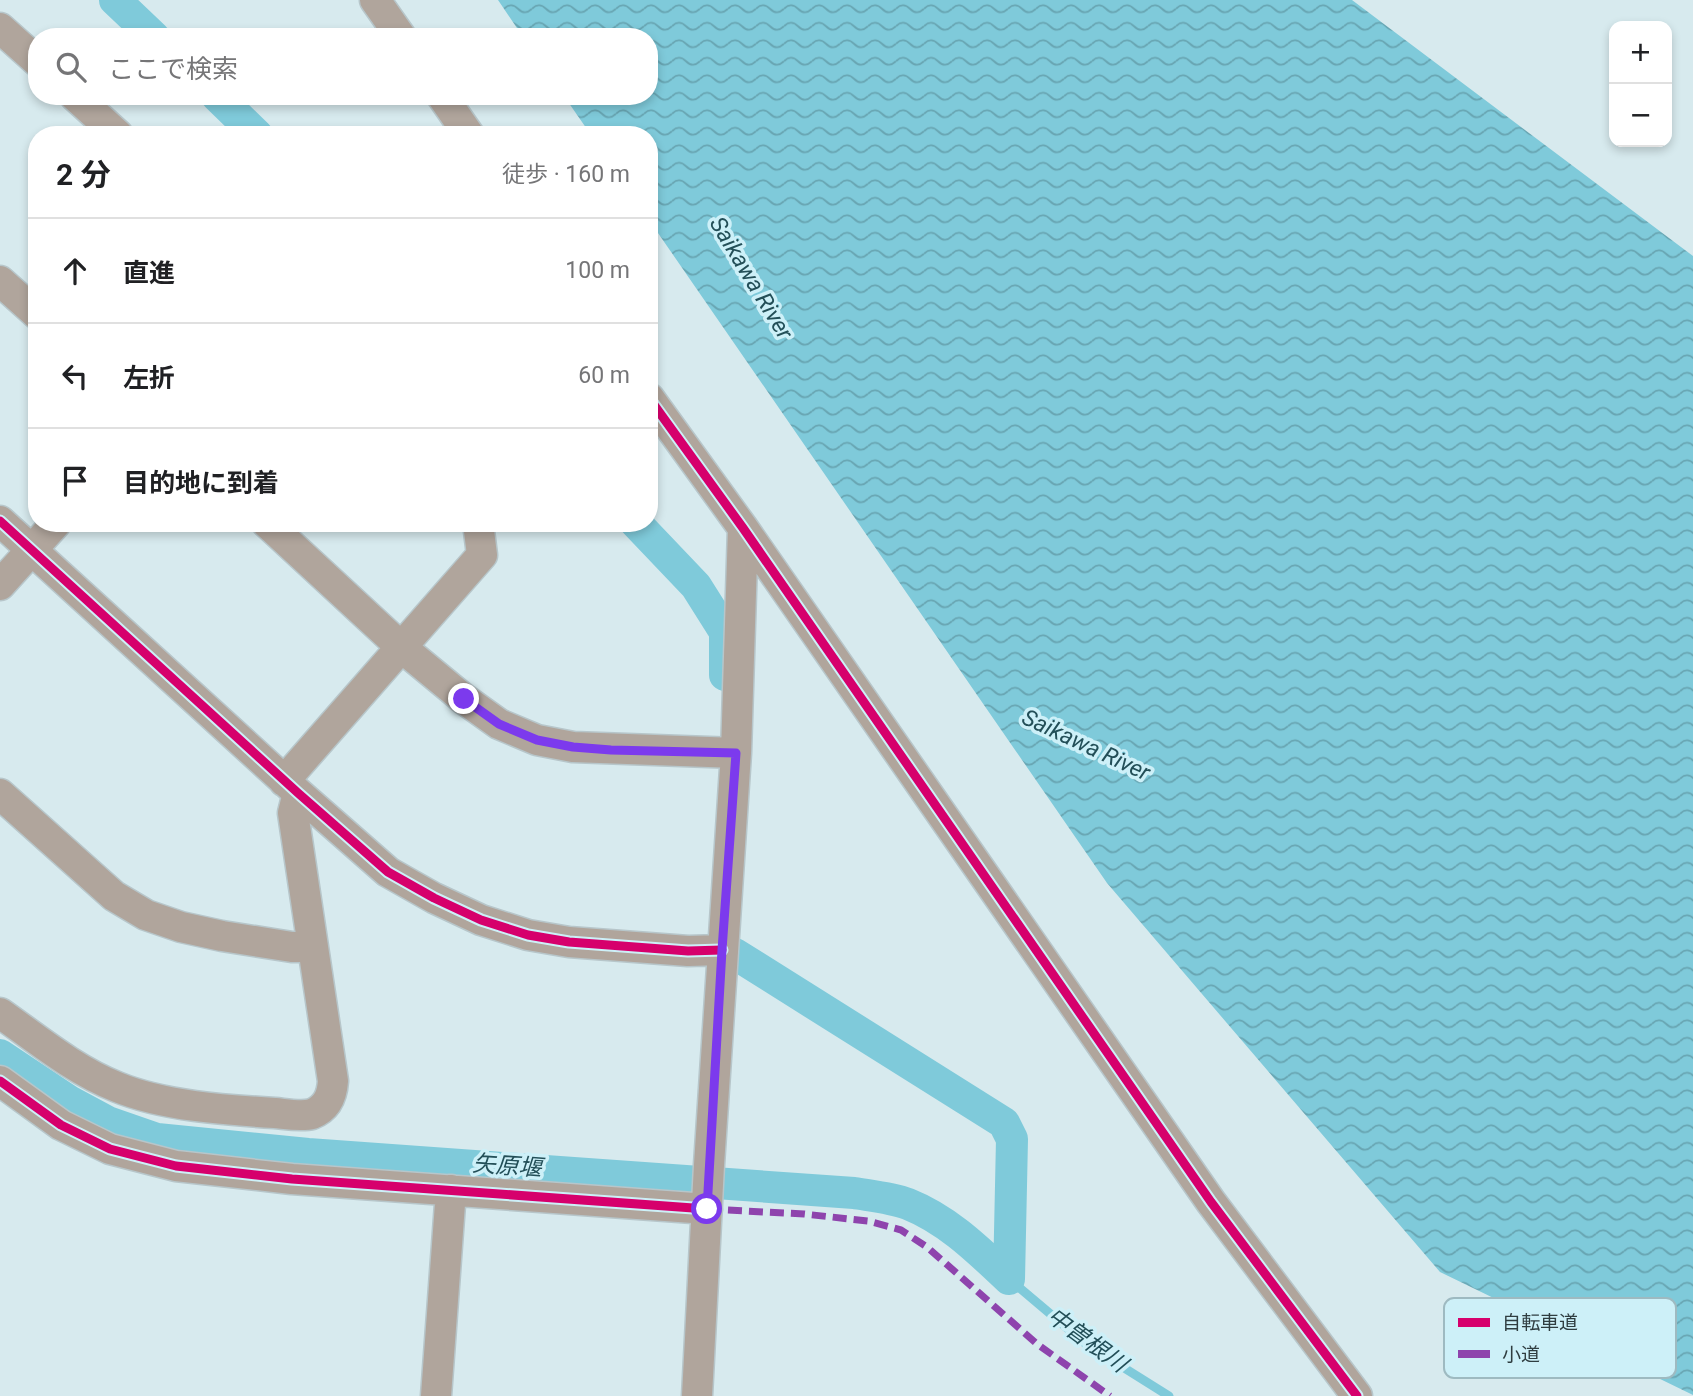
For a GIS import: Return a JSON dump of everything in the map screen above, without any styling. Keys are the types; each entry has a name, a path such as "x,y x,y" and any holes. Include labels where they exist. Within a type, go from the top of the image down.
{"street":[{"path":"375,0 395,28"},
{"path":"0,28 28,53"},
{"path":"85,105 108,126"},
{"path":"448,105 463,126"},
{"path":"0,281 28,306"},
{"path":"658,410 743,528 1211,1202 1357,1396"},
{"path":"0,521 388,872 433,898 481,920 528,935 569,942 688,951 722,950"},
{"path":"697,1396 736,753 743,528"},
{"path":"0,585 48,532"},
{"path":"277,532 401,647 499,724 537,740 573,747 736,753"},
{"path":"0,1013 78,1068 118,1088 161,1100 225,1110 308,1115 322,1109 332,1095 333,1081 291,787 401,647 482,555 479,532"},
{"path":"0,794 114,896 146,915 181,927 222,936 292,947 313,947"},
{"path":"0,1081 61,1125 110,1149 176,1166 292,1179 451,1190 708,1189"},
{"path":"436,1396 451,1190"}],"water":[{"name":"Saikawa River","path":"498,0 1352,0 1693,256 1693,1395 1658,1378 1676,1378 1676,1298 1493,1298 1440,1272 1107,883 658,233 658,126 585,126 570,105 658,105 658,28 517,28"}],"waterway":[{"path":"115,0 145,28"},
{"path":"226,105 248,126"},
{"path":"645,532 696,586 725,632 725,675"},
{"path":"735,954 1004,1123 1012,1139 1009,1279"},
{"name":"矢原堰","path":"0,1055 69,1101 108,1122 157,1139 308,1154 854,1193 889,1199 908,1204 936,1218 986,1257 1009,1279"},
{"name":"中曽根川","path":"1009,1279 1086,1344 1169,1396"}],"marked path":[{"path":"707,1209 804,1214 868,1221 901,1230 927,1247 1037,1344 1110,1396"}],"cycle path":[{"path":"658,410 743,528 1211,1202 1357,1396"},
{"path":"0,521 388,872 481,920 528,935 569,942 688,951 722,950"},
{"path":"0,1081 61,1125 110,1149 176,1166 292,1179 707,1209"}],"route":[{"path":"464,699 499,724 537,740 573,747 611,750 736,753 707,1209"}]}
